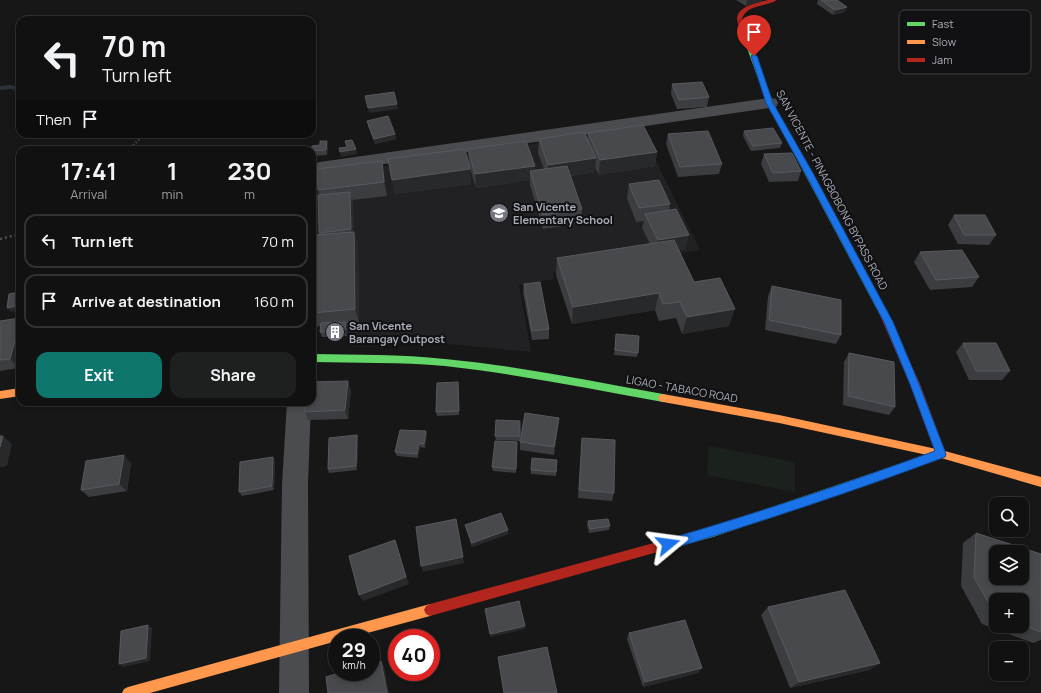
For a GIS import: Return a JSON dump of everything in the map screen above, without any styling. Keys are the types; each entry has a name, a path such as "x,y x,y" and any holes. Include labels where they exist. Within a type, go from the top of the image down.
{"street":[{"name":"SAN VICENTE - PINAGBOBONG BYPASS ROAD","path":"774,0 746,9 741,13 739,20 754,56 770,103 888,322 915,384 941,454"},
{"path":"316,170 770,103"},
{"name":"LIGAO - TABACO ROAD","path":"316,358 412,360 461,364 530,375 779,419 941,454 1041,482"},
{"path":"0,395 16,393"},
{"path":"294,693 293,648 295,484 299,406"},
{"path":"128,693 713,532 876,478 941,454"}],"path":[{"path":"132,146 141,138"},
{"path":"0,239 16,235"}],"shaded area":[{"name":"San Vicente Elementary School","path":"640,128 700,250 553,273 554,279 519,285 531,352 349,337 349,326 316,328 317,176"},
{"path":"709,446 795,462 795,492 707,475"}],"building":[{"path":"821,0 837,0 847,7 835,10"},
{"path":"702,82 709,97 679,100 672,84"},
{"path":"394,92 397,104 368,108 365,96"},
{"path":"388,116 395,134 374,139 367,121"},
{"path":"643,125 657,152 600,160 588,133"},
{"path":"773,128 782,143 753,146 744,131"},
{"path":"708,131 722,164 680,167 668,134"},
{"path":"584,132 596,158 548,165 539,139"},
{"path":"352,140 356,149 340,152 339,148 347,147 345,141"},
{"path":"320,141 327,141 326,150 316,151 316,146 312,146 320,145"},
{"path":"526,141 535,166 475,174 468,149"},
{"path":"465,149 470,169 392,180 388,159"},
{"path":"792,153 801,171 773,173 764,154"},
{"path":"382,161 384,182 318,190 317,169"},
{"path":"567,166 582,209 543,215 530,171"},
{"path":"659,180 670,204 639,208 629,184"},
{"path":"350,192 351,229 319,233 318,195"},
{"path":"676,209 689,235 658,240 645,214"},
{"path":"954,215 985,215 996,235 964,235"},
{"path":"354,232 355,309 316,313 316,235"},
{"path":"674,240 694,282 720,278 735,309 687,317 680,302 663,304 659,293 573,307 557,258"},
{"path":"962,250 979,277 936,280 920,252"},
{"path":"540,282 549,329 532,331 524,284"},
{"path":"772,286 841,300 841,335 769,320"},
{"path":"16,293 16,306 7,308 9,294"},
{"path":"16,319 16,337 10,359 0,360 0,321"},
{"path":"346,322 345,331 320,332 321,323"},
{"path":"616,334 639,336 638,353 615,350"},
{"path":"963,343 996,343 1010,371 976,371"},
{"path":"849,353 894,362 895,407 848,396"},
{"path":"348,381 345,410 305,412 306,406 316,406 316,382"},
{"path":"458,382 459,411 436,412 437,383"},
{"path":"525,413 559,418 554,447 520,442"},
{"path":"496,420 520,421 520,436 495,436"},
{"path":"400,430 426,431 424,444 419,443 417,454 395,452"},
{"path":"357,435 356,466 328,469 329,438"},
{"path":"0,436 3,436 0,447"},
{"path":"582,438 615,440 614,493 579,490"},
{"path":"495,441 517,442 516,469 492,467"},
{"path":"124,455 119,484 81,490 86,461"},
{"path":"273,457 272,486 239,492 240,462"},
{"path":"532,458 557,460 556,472 531,470"},
{"path":"501,513 508,530 472,543 465,525"},
{"path":"456,519 463,557 421,566 416,527"},
{"path":"608,519 610,526 590,529 588,521"},
{"path":"976,533 1013,545 989,545 989,585 1029,585 1029,550 1041,554 1041,632 1029,628 1029,593 989,593 989,604 974,577"},
{"path":"395,540 406,577 359,595 349,556"},
{"path":"845,590 880,663 799,682 768,607"},
{"path":"519,601 525,626 490,634 485,609"},
{"path":"685,620 702,668 645,682 629,633"},
{"path":"148,625 146,658 119,664 121,631"},
{"path":"547,647 557,693 504,693 498,657"},
{"path":"380,661 387,693 328,693 326,677 328,676 328,681 380,681"}],"waterway":[{"path":"0,88 16,88"}],"traffic: fast":[{"path":"743,29 770,103 883,313"},
{"path":"316,358 400,359 443,362 538,375 663,398"},
{"path":"661,546 713,532 932,457"}],"traffic: slow":[{"path":"0,395 16,393"},
{"path":"663,398 779,419 941,454 1041,482"},
{"path":"128,693 430,610"}],"traffic: jam":[{"path":"743,29 739,20 743,12 753,6 774,0"},
{"path":"883,313 915,384 941,454 932,457"},
{"path":"430,610 661,546"}],"place":[{"name":"San Vicente Elementary School","path":"499,213"},
{"name":"San Vicente Barangay Outpost","path":"335,332"}],"route":[{"path":"668,544 713,532 876,478 941,454 915,384 888,322 770,103 754,56"}]}
